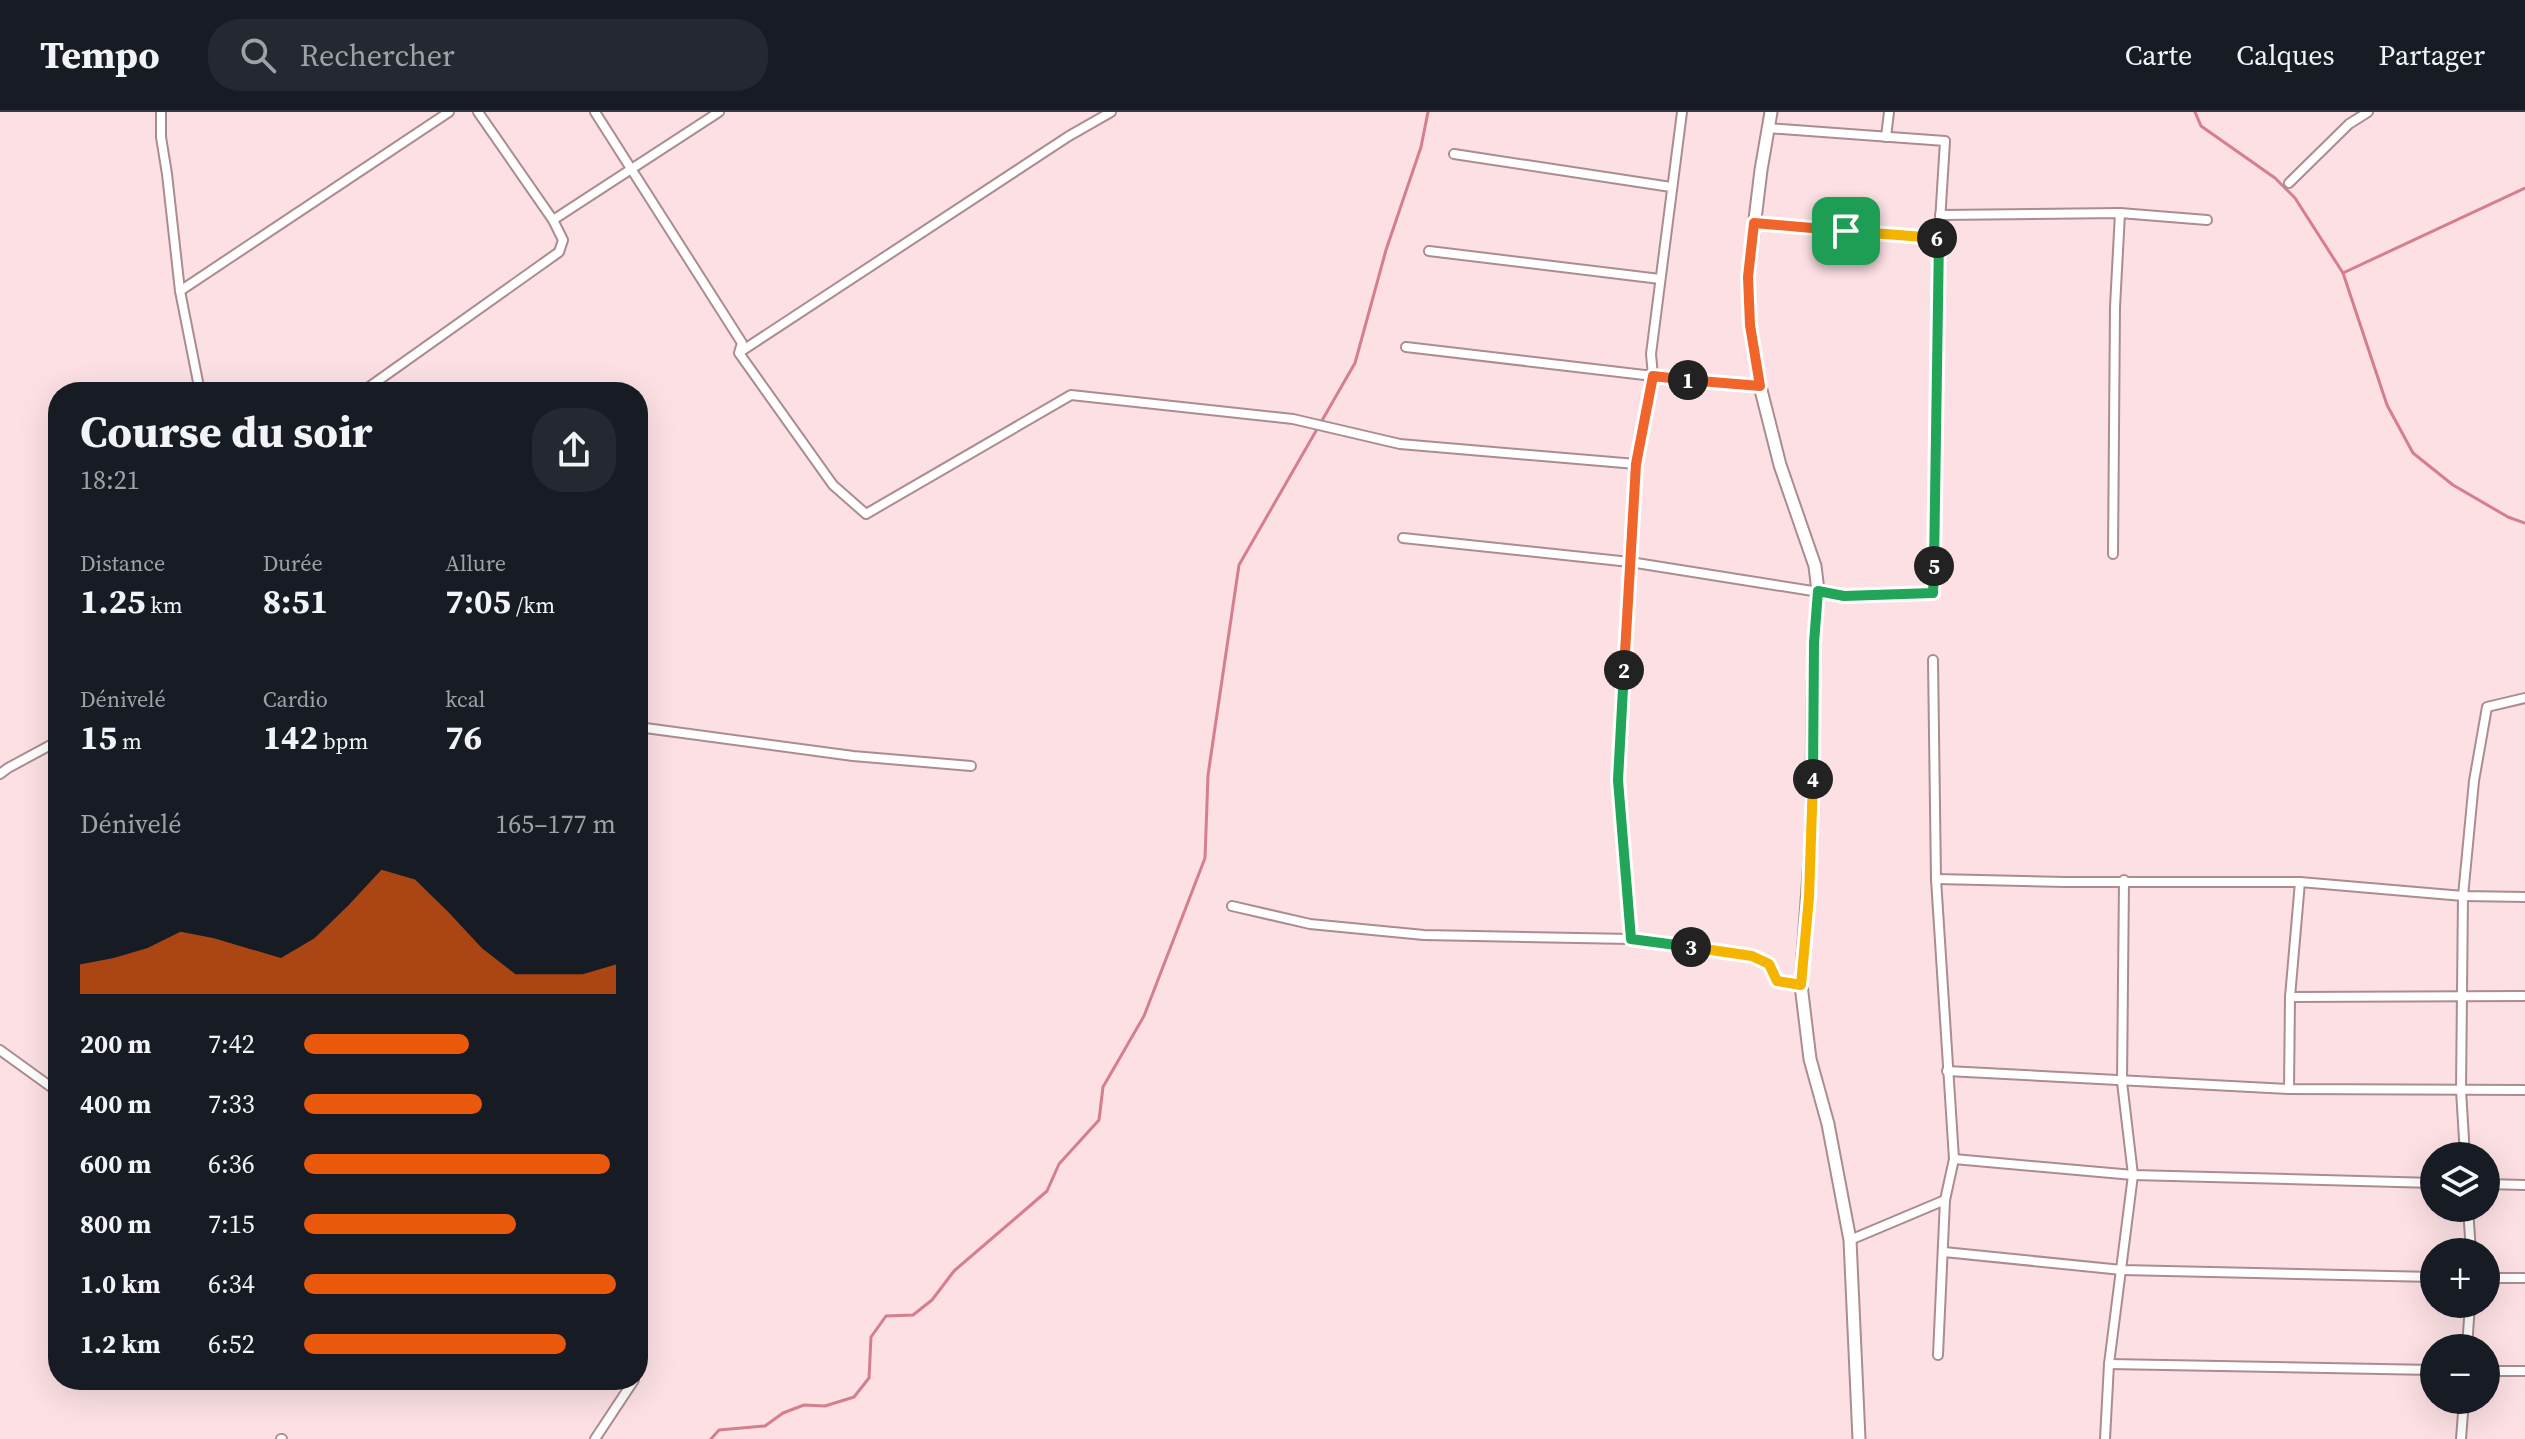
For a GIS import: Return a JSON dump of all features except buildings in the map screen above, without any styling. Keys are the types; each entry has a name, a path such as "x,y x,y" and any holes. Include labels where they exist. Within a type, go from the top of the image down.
{"street":[{"path":"161,112 161,137 180,291 198,382"},
{"path":"180,291 449,112"},
{"path":"376,382 559,252 563,240 553,220 478,112"},
{"path":"595,112 742,343 739,353"},
{"path":"553,220 705,116 719,112"},
{"path":"739,353 1069,136 1111,112"},
{"path":"1631,939 1618,780 1636,464 1653,376 1651,354 1682,112"},
{"path":"1771,112 1748,277 1750,325 1760,386 1780,465 1815,566 1818,591 1814,643 1811,845 1801,985 1810,1059 1828,1124 1850,1240 1859,1439"},
{"path":"1886,137 1889,112"},
{"path":"2289,183 2349,124 2368,112"},
{"path":"1403,538 1630,562 1844,596 1933,593 1939,238 1945,141 1767,128"},
{"path":"1454,154 1671,187"},
{"path":"1940,215 2120,213 2207,220"},
{"path":"2113,554 2115,307 2120,213"},
{"path":"1754,223 1939,238"},
{"path":"1429,251 1660,279"},
{"path":"1406,347 1760,386"},
{"path":"739,353 833,485 866,514 1071,395 1293,419 1400,444 1636,464"},
{"path":"1933,660 1936,879 1954,1159 1945,1200 1938,1355"},
{"path":"2464,1142 2461,1090 2463,896 2474,781 2487,707 2525,698"},
{"path":"648,728 853,756 971,766"},
{"path":"0,774 48,746"},
{"path":"1936,879 2300,882 2463,896 2525,897"},
{"path":"2105,1439 2109,1364 2133,1175 2122,1082 2124,880"},
{"path":"2289,1089 2290,997 2300,882"},
{"path":"1232,906 1310,924 1424,935 1631,939 1752,956 1769,964 1777,981 1801,985"},
{"path":"2290,997 2525,996"},
{"path":"0,1050 48,1085"},
{"path":"1947,1071 2289,1089 2525,1090"},
{"path":"1954,1159 2133,1175 2420,1183"},
{"path":"2500,1184 2525,1185"},
{"path":"1850,1240 1945,1200"},
{"path":"1944,1252 2122,1270 2420,1277"},
{"path":"2500,1278 2525,1278"},
{"path":"2109,1364 2420,1370"},
{"path":"2500,1371 2525,1371"},
{"path":"595,1439 627,1390"},
{"path":"2461,1439 2463,1414"}],"waterway":[{"path":"711,1439 719,1430 765,1426 783,1413 804,1405 825,1406 854,1397 869,1378 871,1337 886,1316 913,1315 932,1300 954,1271 1047,1191 1059,1164 1099,1120 1103,1087 1144,1016 1205,858 1208,775 1239,565 1355,363 1386,250 1421,147 1428,112"},
{"path":"2195,112 2201,126 2275,178 2295,198 2343,273 2387,405 2413,453 2453,485 2508,517 2525,523"},
{"path":"2343,273 2525,188"}],"route":[{"path":"1754,223 1846,231 1939,238 1933,593 1844,596 1818,591 1814,643 1809,897 1801,985 1777,981 1769,964 1752,956 1631,939 1618,780 1636,464 1653,376 1760,386 1750,325 1748,277 1754,223"}]}
